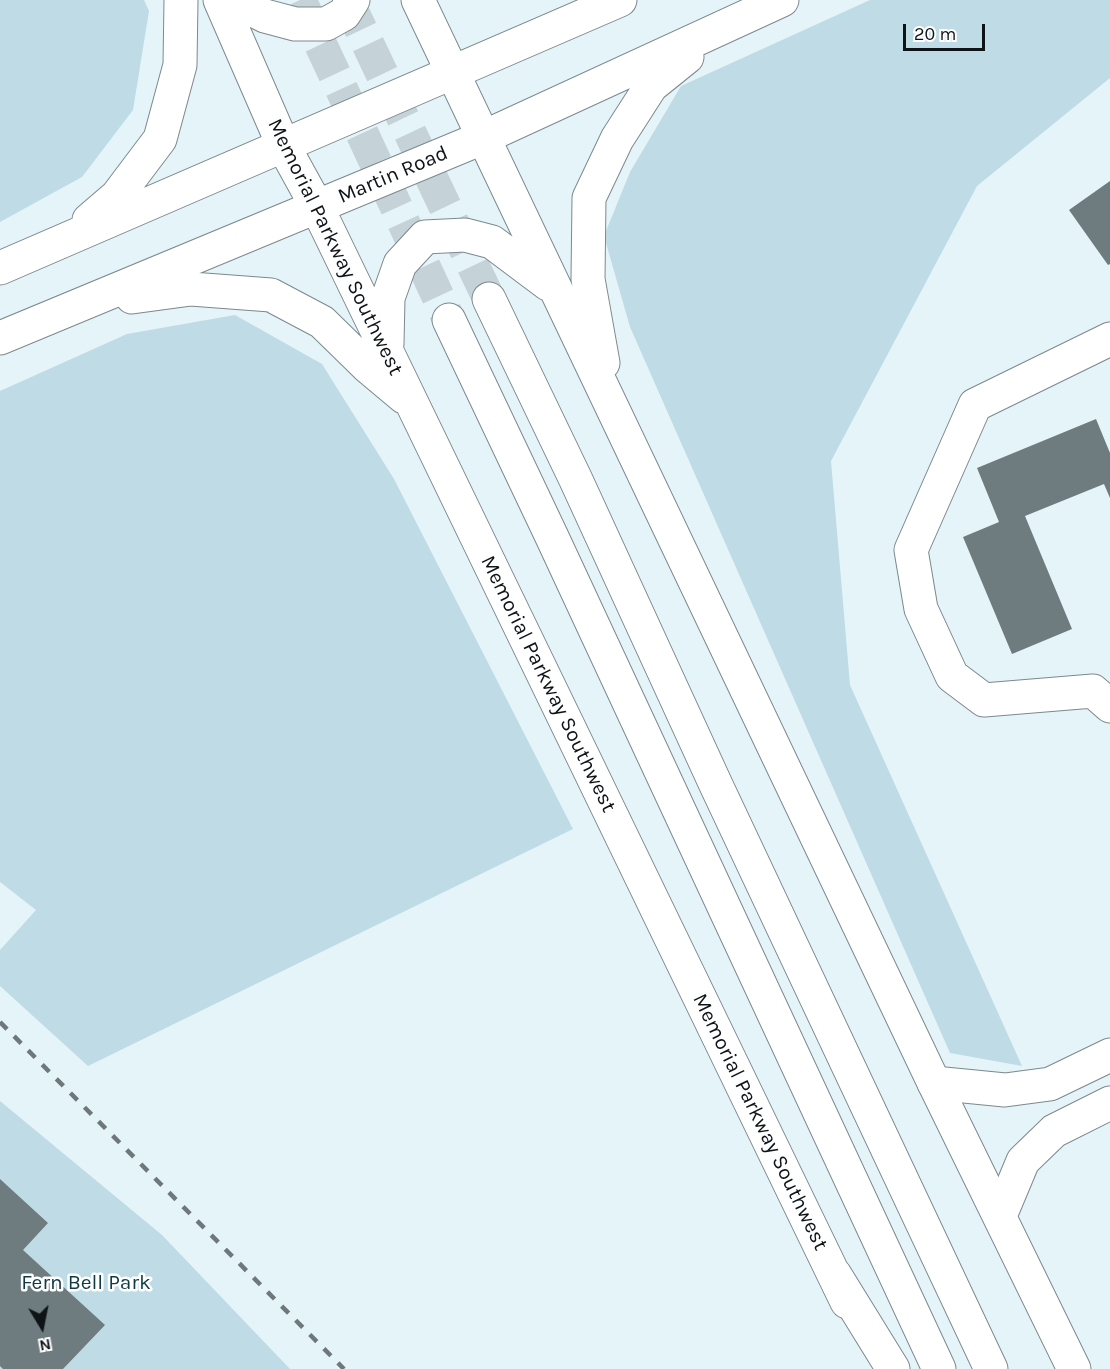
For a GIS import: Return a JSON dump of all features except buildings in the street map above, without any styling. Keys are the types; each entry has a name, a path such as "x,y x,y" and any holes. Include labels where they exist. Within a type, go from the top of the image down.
{"main road":[{"path":"70,237 117,196 160,139 180,65 181,0"},
{"name":"Memorial Parkway Southwest","path":"220,0 284,147 317,207 835,1275 876,1369"},
{"path":"232,0 265,16 295,24 326,24 344,14 353,0"},
{"path":"417,0 934,1083 1074,1369"},
{"path":"0,268 620,0"},
{"name":"Martin Road","path":"0,338 482,138 782,0"},
{"path":"610,404 588,279 589,198 617,139 651,86 724,27"},
{"path":"387,353 388,298 400,264 424,237 465,235 492,242 554,289"},
{"path":"85,303 191,289 271,296 322,322 367,366 412,403"},
{"path":"489,299 576,480 716,785 991,1369"},
{"path":"449,320 939,1369"},
{"path":"1110,339 975,405 911,550 921,609 952,676 984,700 1093,691 1110,706"},
{"path":"934,1083 1005,1090 1050,1084 1110,1055"},
{"path":"1000,1216 1023,1161 1054,1131 1110,1103"},
{"path":"835,1275 893,1369"}],"green space":[{"path":"0,0 144,0 149,11 133,110 82,177 0,222"},
{"path":"870,0 1110,0 1110,78 977,186 831,461 850,685 1022,1066 950,1053 630,327 604,236 630,172 681,86"},
{"path":"235,315 322,364 394,479 573,829 88,1066 0,986 0,950 36,910 0,882 0,391 127,334"},
{"name":"Fern Bell Park","path":"0,1101 162,1235 290,1369 0,1369"}],"tunnel":[{"path":"300,0 449,320"},
{"path":"347,0 489,299"}],"railway":[{"path":"0,1022 344,1369"}]}
